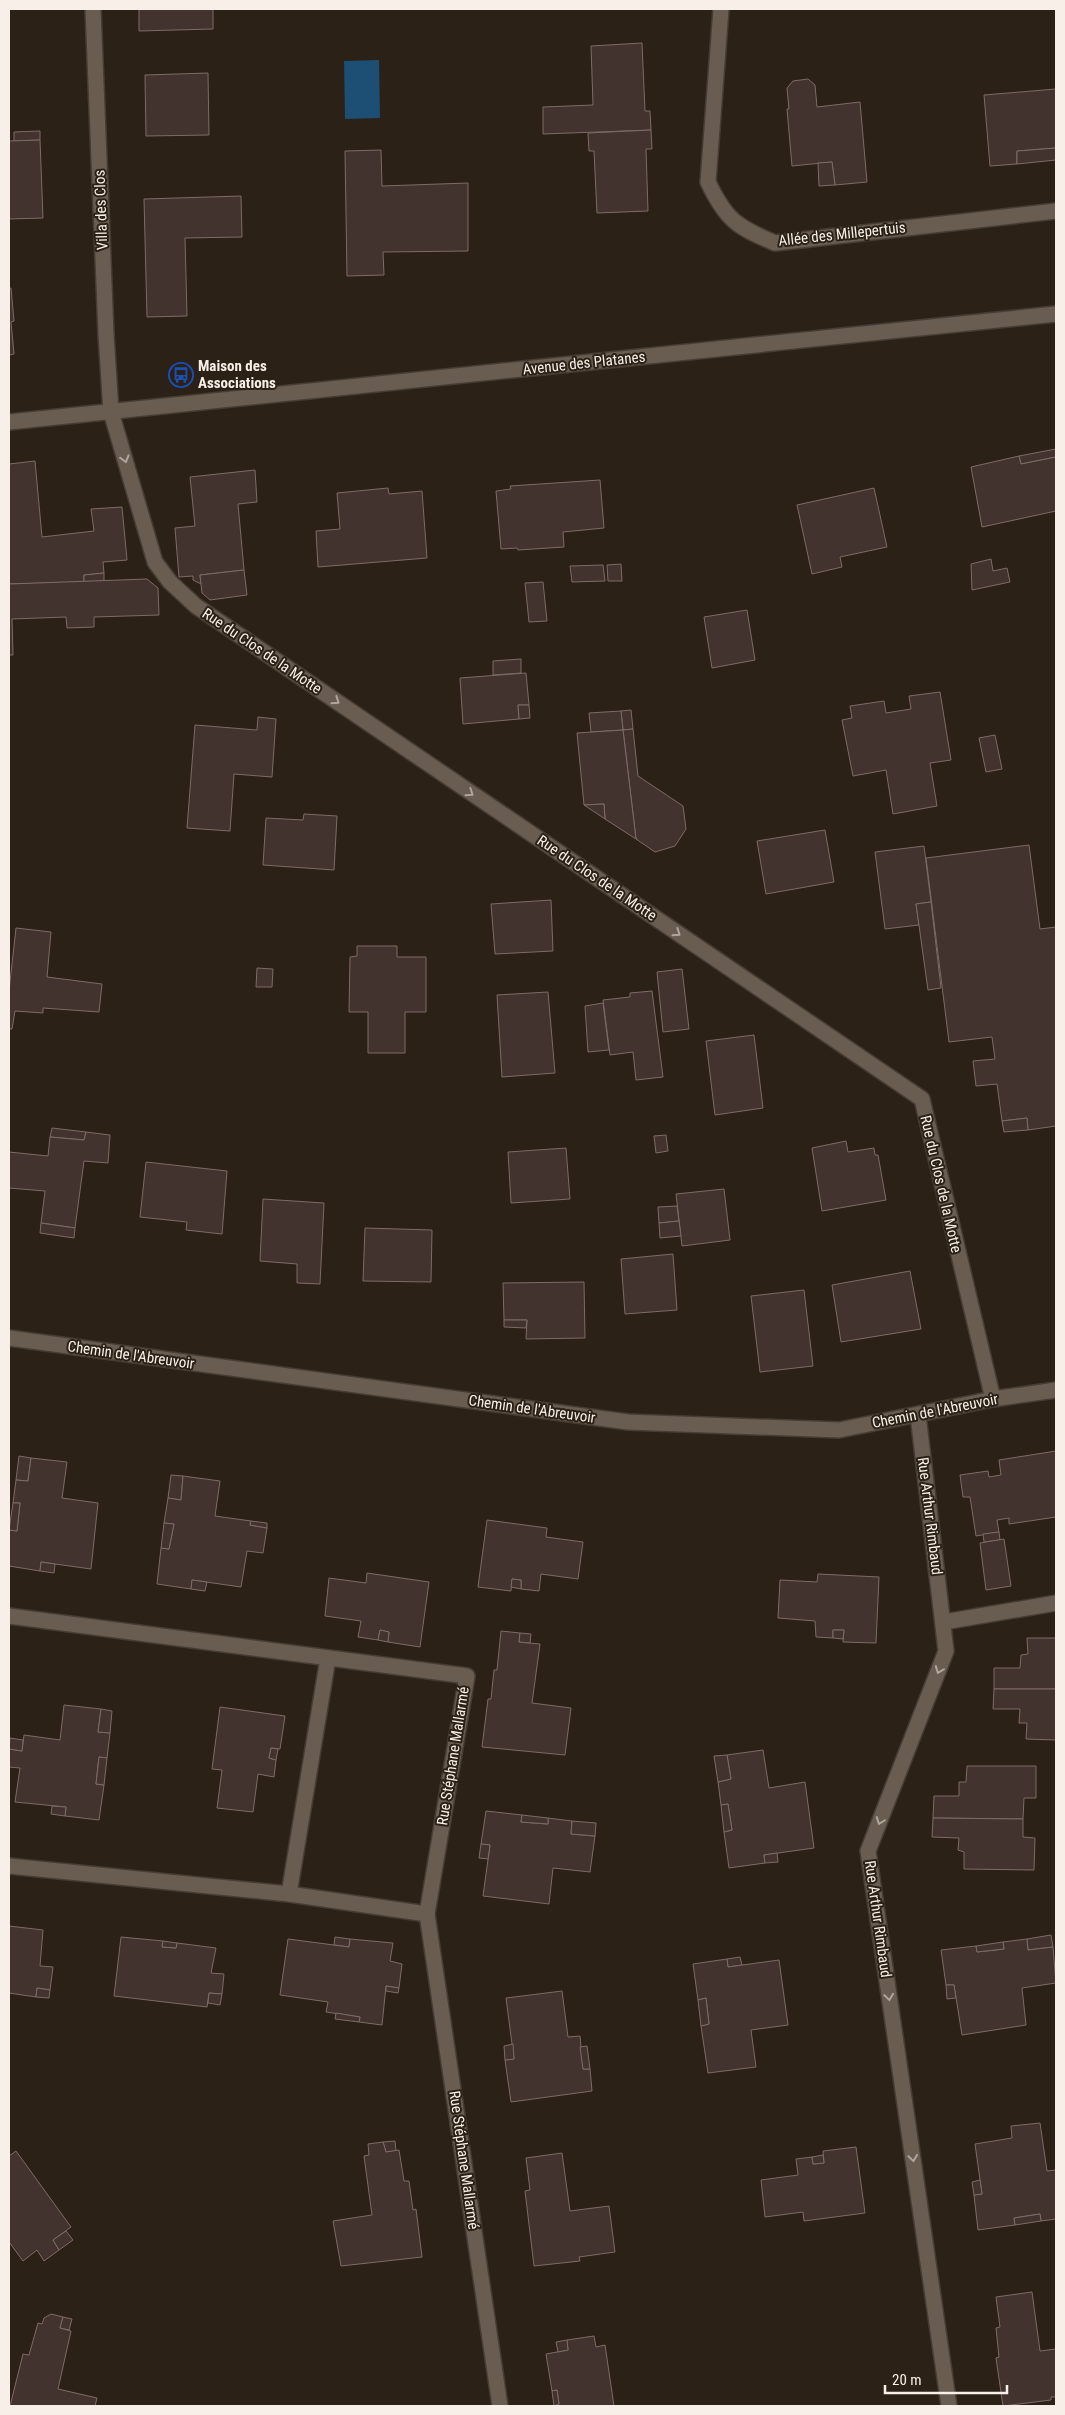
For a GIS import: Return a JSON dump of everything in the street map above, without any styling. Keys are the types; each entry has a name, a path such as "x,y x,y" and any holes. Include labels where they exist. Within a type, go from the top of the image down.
{"street":[{"name":"Villa des Clos","path":"92,9 105,324 111,412"},
{"name":"Allée des Millepertuis","path":"721,9 708,182 720,207 744,230 775,243 1056,211"},
{"name":"Avenue des Platanes","path":"9,422 1056,314"},
{"name":"Rue du Clos de la Motte","path":"111,412 155,562 170,582 196,606 922,1099 993,1399"},
{"name":"Chemin de l'Abreuvoir","path":"9,1338 628,1422 839,1430 993,1399 1056,1390"},
{"name":"Rue Arthur Rimbaud","path":"918,1414 946,1651 868,1851 949,2406"},
{"path":"944,1622 1056,1603"},
{"name":"Rue Stéphane Mallarmé","path":"9,1616 467,1676 427,1914 500,2406"},
{"path":"288,1894 328,1658"},
{"path":"9,1866 288,1894 427,1914"}],"water":[{"path":"379,60 380,118 345,119 344,61"}],"building":[{"path":"139,9 213,9 213,29 139,31"},
{"path":"642,43 645,111 650,111 651,130 543,134 543,107 593,105 591,46"},
{"path":"208,73 209,135 146,136 145,75"},
{"path":"808,79 815,85 817,107 860,102 867,182 835,185 832,162 792,166 787,88 793,81"},
{"path":"1056,89 1056,148 1017,151 1017,164 990,166 984,95"},
{"path":"651,130 652,149 646,149 648,211 597,213 594,151 589,151 588,133"},
{"path":"40,131 40,140 14,141 14,132"},
{"path":"40,140 43,218 9,219 9,141"},
{"path":"1056,148 1056,160 1017,164 1017,151"},
{"path":"381,150 382,186 468,183 468,251 383,252 384,275 347,276 345,151"},
{"path":"832,162 835,185 819,186 818,163"},
{"path":"241,196 242,237 185,238 187,316 147,317 144,199"},
{"path":"9,288 11,288 14,321 11,322 14,354 9,355"},
{"path":"1056,449 1056,457 1021,464 1019,456"},
{"path":"1019,456 1021,464 1056,457 1056,511 982,527 971,467"},
{"path":"35,461 42,537 94,531 91,509 122,507 127,560 103,562 104,573 84,575 84,582 9,584 9,464"},
{"path":"255,470 257,502 238,504 244,570 200,575 201,584 193,580 193,576 179,577 175,528 195,526 190,477"},
{"path":"600,480 604,528 563,532 564,547 518,550 517,548 501,549 496,491 511,489 510,486"},
{"path":"388,488 389,494 422,491 427,558 318,567 316,531 340,529 337,493"},
{"path":"874,488 887,547 840,557 842,567 812,574 797,505"},
{"path":"991,559 993,571 1007,568 1010,582 972,590 971,564"},
{"path":"621,564 622,581 608,581 607,565"},
{"path":"603,565 605,581 572,582 570,566"},
{"path":"244,570 247,595 210,600 202,593 200,575"},
{"path":"104,573 104,581 84,582 84,575"},
{"path":"147,579 158,588 159,615 94,617 94,627 67,628 66,617 12,619 13,655 9,655 9,584"},
{"path":"543,582 547,621 529,622 525,583"},
{"path":"747,610 755,660 712,668 704,617"},
{"path":"521,659 521,673 493,675 493,661"},
{"path":"526,673 529,705 518,705 519,719 463,724 460,678"},
{"path":"940,692 951,760 930,763 937,806 893,814 886,770 853,776 842,720 852,718 850,706 884,701 886,713 911,709 909,696"},
{"path":"518,705 529,705 530,718 519,719"},
{"path":"631,710 633,729 623,730 621,711"},
{"path":"621,711 623,730 591,732 589,713"},
{"path":"258,717 276,719 272,777 234,774 230,831 187,828 195,725 257,730"},
{"path":"633,729 638,776 683,806 686,829 675,846 655,852 636,839 623,730"},
{"path":"623,730 636,839 605,819 604,804 584,805 577,733"},
{"path":"995,735 1002,769 986,772 979,738"},
{"path":"604,804 605,819 584,805"},
{"path":"304,814 337,816 334,870 263,865 266,818 303,820"},
{"path":"825,830 834,882 766,894 757,841"},
{"path":"1029,845 1040,929 1056,927 1056,1126 1028,1130 1027,1118 1002,1121 997,1084 976,1086 973,1061 995,1059 992,1037 949,1042 926,858"},
{"path":"924,846 931,902 916,904 919,925 885,929 875,852"},
{"path":"551,900 553,951 495,954 491,904"},
{"path":"931,902 941,988 928,990 916,904"},
{"path":"16,928 51,932 47,977 102,984 99,1012 43,1008 43,1013 15,1011 12,1029 9,1029 9,991"},
{"path":"357,946 397,946 397,957 426,957 426,1012 405,1012 405,1053 368,1053 368,1012 349,1012 350,957 357,956"},
{"path":"257,968 273,969 272,987 256,987"},
{"path":"682,969 689,1029 663,1032 657,972"},
{"path":"652,991 663,1077 636,1080 633,1052 610,1055 603,1000 630,997 630,993"},
{"path":"548,992 555,1073 502,1077 497,995"},
{"path":"603,1003 609,1050 588,1052 585,1006"},
{"path":"754,1035 763,1108 715,1115 706,1041"},
{"path":"1027,1118 1028,1130 1004,1132 1002,1121"},
{"path":"52,1128 86,1132 84,1140 50,1137"},
{"path":"86,1132 110,1135 108,1163 84,1161 75,1228 41,1223 45,1191 9,1188 9,1152 48,1156 50,1137 84,1140"},
{"path":"666,1135 668,1151 656,1153 654,1136"},
{"path":"846,1141 848,1152 874,1148 875,1155 878,1155 886,1200 822,1211 812,1148"},
{"path":"566,1148 570,1199 511,1203 508,1152"},
{"path":"146,1162 227,1171 222,1234 186,1230 187,1222 140,1217"},
{"path":"724,1189 730,1240 682,1246 676,1194"},
{"path":"263,1199 324,1203 320,1284 297,1283 297,1264 260,1261"},
{"path":"677,1206 679,1221 659,1223 658,1207"},
{"path":"679,1221 681,1236 660,1238 659,1223"},
{"path":"41,1223 75,1228 74,1238 40,1233"},
{"path":"365,1228 432,1230 431,1282 363,1281"},
{"path":"673,1254 677,1310 625,1314 621,1259"},
{"path":"910,1271 921,1329 841,1342 832,1285"},
{"path":"584,1282 585,1338 526,1339 527,1320 504,1320 503,1283"},
{"path":"804,1290 813,1366 760,1372 751,1296"},
{"path":"504,1320 527,1320 526,1328 504,1327"},
{"path":"1056,1451 1056,1517 1009,1524 1009,1518 997,1520 999,1532 976,1536 970,1497 963,1497 960,1475 988,1471 989,1477 1001,1475 999,1460"},
{"path":"19,1456 31,1458 28,1481 16,1480"},
{"path":"31,1458 67,1462 62,1498 98,1503 91,1569 41,1562 40,1571 9,1566 9,1530 17,1531 20,1503 13,1503 16,1480 28,1481"},
{"path":"171,1475 183,1476 181,1500 168,1498"},
{"path":"183,1476 220,1481 215,1516 251,1521 250,1525 267,1528 263,1553 247,1551 241,1587 192,1580 191,1589 157,1584 161,1548 169,1549 174,1524 164,1523 168,1498 181,1500"},
{"path":"13,1503 20,1503 17,1531 9,1530"},
{"path":"487,1520 547,1528 546,1537 583,1542 578,1579 541,1574 539,1591 521,1589 521,1580 512,1579 511,1591 478,1587"},
{"path":"251,1521 267,1523 267,1528 250,1525"},
{"path":"164,1523 174,1524 169,1549 161,1548"},
{"path":"999,1532 1000,1540 984,1542 983,1534"},
{"path":"1004,1539 1011,1586 986,1590 980,1543"},
{"path":"41,1562 55,1564 54,1573 40,1571"},
{"path":"367,1573 429,1582 420,1647 388,1642 389,1632 380,1630 378,1640 358,1637 361,1621 325,1616 329,1578 366,1583"},
{"path":"818,1574 879,1577 876,1643 843,1642 844,1630 833,1630 833,1638 816,1637 815,1621 778,1618 780,1580 817,1582"},
{"path":"512,1579 521,1580 521,1589 511,1587"},
{"path":"192,1580 207,1582 205,1591 191,1589"},
{"path":"380,1630 389,1632 388,1642 378,1640"},
{"path":"833,1630 844,1630 843,1639 833,1638"},
{"path":"501,1631 520,1633 519,1642 540,1644 532,1703 571,1708 565,1755 482,1747 488,1699 491,1699 494,1670 497,1670"},
{"path":"520,1633 531,1634 530,1643 519,1642"},
{"path":"1027,1638 1056,1638 1056,1689 994,1689 994,1668 1020,1668 1021,1655 1028,1654"},
{"path":"994,1689 1056,1689 1056,1740 1026,1739 1027,1723 1019,1723 1020,1709 993,1709"},
{"path":"64,1705 101,1709 98,1732 110,1733 107,1758 99,1757 96,1784 104,1785 99,1820 65,1816 66,1807 15,1802 20,1768 9,1767 9,1749 22,1751 24,1735 60,1740"},
{"path":"220,1707 285,1716 280,1749 271,1748 269,1758 276,1760 274,1777 258,1774 253,1812 217,1808 222,1770 212,1769"},
{"path":"101,1709 112,1711 110,1733 98,1732"},
{"path":"10,1738 23,1740 22,1751 9,1749"},
{"path":"271,1748 278,1749 276,1760 269,1758"},
{"path":"763,1750 769,1788 805,1782 814,1848 764,1855 765,1863 729,1868 724,1832 732,1830 728,1804 721,1805 718,1782 731,1779 727,1755"},
{"path":"727,1755 731,1779 718,1782 714,1756"},
{"path":"99,1757 107,1758 104,1785 96,1784"},
{"path":"967,1766 1036,1766 1036,1798 1024,1798 1023,1819 933,1818 934,1796 959,1796 959,1782 966,1782"},
{"path":"728,1804 732,1830 724,1832 721,1805"},
{"path":"52,1806 66,1807 65,1816 51,1814"},
{"path":"486,1811 522,1815 521,1822 548,1824 548,1818 572,1821 571,1834 595,1836 590,1872 553,1868 549,1904 483,1896 490,1845 481,1844"},
{"path":"522,1815 548,1818 548,1824 521,1822"},
{"path":"933,1818 1023,1819 1023,1837 1035,1838 1034,1870 964,1869 964,1852 958,1850 959,1838 932,1837"},
{"path":"572,1821 596,1823 595,1836 571,1834"},
{"path":"481,1844 490,1845 488,1859 479,1858"},
{"path":"777,1853 778,1862 765,1863 764,1855"},
{"path":"9,1926 43,1930 40,1966 53,1967 50,1990 37,1988 36,1997 9,1993"},
{"path":"1051,1935 1053,1947 1028,1950 1027,1939"},
{"path":"121,1937 163,1941 162,1947 176,1948 177,1943 216,1948 211,1973 224,1974 222,1994 209,1993 207,2007 114,1996"},
{"path":"335,1937 350,1939 349,1947 334,1945"},
{"path":"288,1939 349,1947 350,1939 393,1943 390,1961 402,1964 399,1988 386,1986 382,2025 359,2022 360,2017 326,2012 328,2002 280,1995"},
{"path":"1027,1939 1028,1950 1053,1947 1056,1983 1022,1988 1026,2025 962,2035 954,1985 946,1985 941,1950 976,1946 977,1952 1004,1949 1003,1942"},
{"path":"163,1941 177,1943 176,1948 162,1947"},
{"path":"1003,1942 1004,1949 977,1952 976,1946"},
{"path":"740,1957 742,1965 728,1967 727,1959"},
{"path":"727,1959 728,1967 779,1960 788,2025 751,2030 756,2067 708,2073 701,2026 709,2024 706,1998 698,2000 693,1964"},
{"path":"946,1985 954,1985 956,1998 947,1999"},
{"path":"386,1986 399,1988 398,1993 386,1991"},
{"path":"37,1988 50,1990 49,1998 36,1997"},
{"path":"562,1991 568,2037 580,2036 583,2069 590,2069 592,2091 511,2102 505,2060 514,2059 506,1998"},
{"path":"209,1993 222,1994 220,2005 208,2003"},
{"path":"706,1998 709,2024 701,2026 698,2000"},
{"path":"336,2013 360,2017 359,2022 335,2019"},
{"path":"513,2044 514,2059 505,2060 504,2046"},
{"path":"587,2046 590,2069 583,2069 580,2047"},
{"path":"1040,2123 1047,2171 1056,2170 1056,2219 1041,2221 1040,2214 1014,2218 1015,2225 978,2230 974,2195 982,2194 975,2144 1012,2138 1011,2126"},
{"path":"395,2141 396,2151 386,2152 383,2142"},
{"path":"383,2142 386,2152 399,2150 404,2181 409,2181 413,2210 416,2209 422,2257 341,2266 333,2221 372,2215 364,2156 369,2155 368,2144"},
{"path":"856,2147 865,2213 804,2221 803,2212 765,2217 761,2180 798,2175 796,2159 812,2157 813,2164 824,2163 823,2151"},
{"path":"16,2151 71,2227 53,2240 59,2250 44,2261 37,2250 23,2261 9,2242 9,2156"},
{"path":"562,2153 570,2211 609,2206 615,2252 579,2257 580,2261 534,2266 525,2191 530,2190 526,2158"},
{"path":"823,2155 824,2163 813,2164 812,2157"},
{"path":"980,2180 982,2194 974,2195 972,2182"},
{"path":"1040,2214 1041,2221 1015,2225 1014,2218"},
{"path":"66,2231 73,2240 59,2250 53,2240"},
{"path":"1032,2292 1040,2351 1056,2349 1056,2397 1051,2397 1051,2400 1003,2406 996,2358 999,2357 996,2328 1000,2327 996,2297"},
{"path":"51,2314 63,2317 60,2328 71,2331 58,2389 97,2398 95,2406 10,2406 23,2354 29,2355 38,2323 42,2324 44,2318"},
{"path":"63,2317 72,2319 69,2330 60,2328"},
{"path":"594,2336 596,2347 605,2345 614,2406 554,2406 559,2404 557,2390 552,2391 546,2354 568,2350 567,2340"},
{"path":"567,2340 568,2350 558,2352 556,2342"},
{"path":"557,2390 559,2404 554,2406 552,2391"}],"place":[{"name":"Maison des Associations","path":"181,375"}]}
